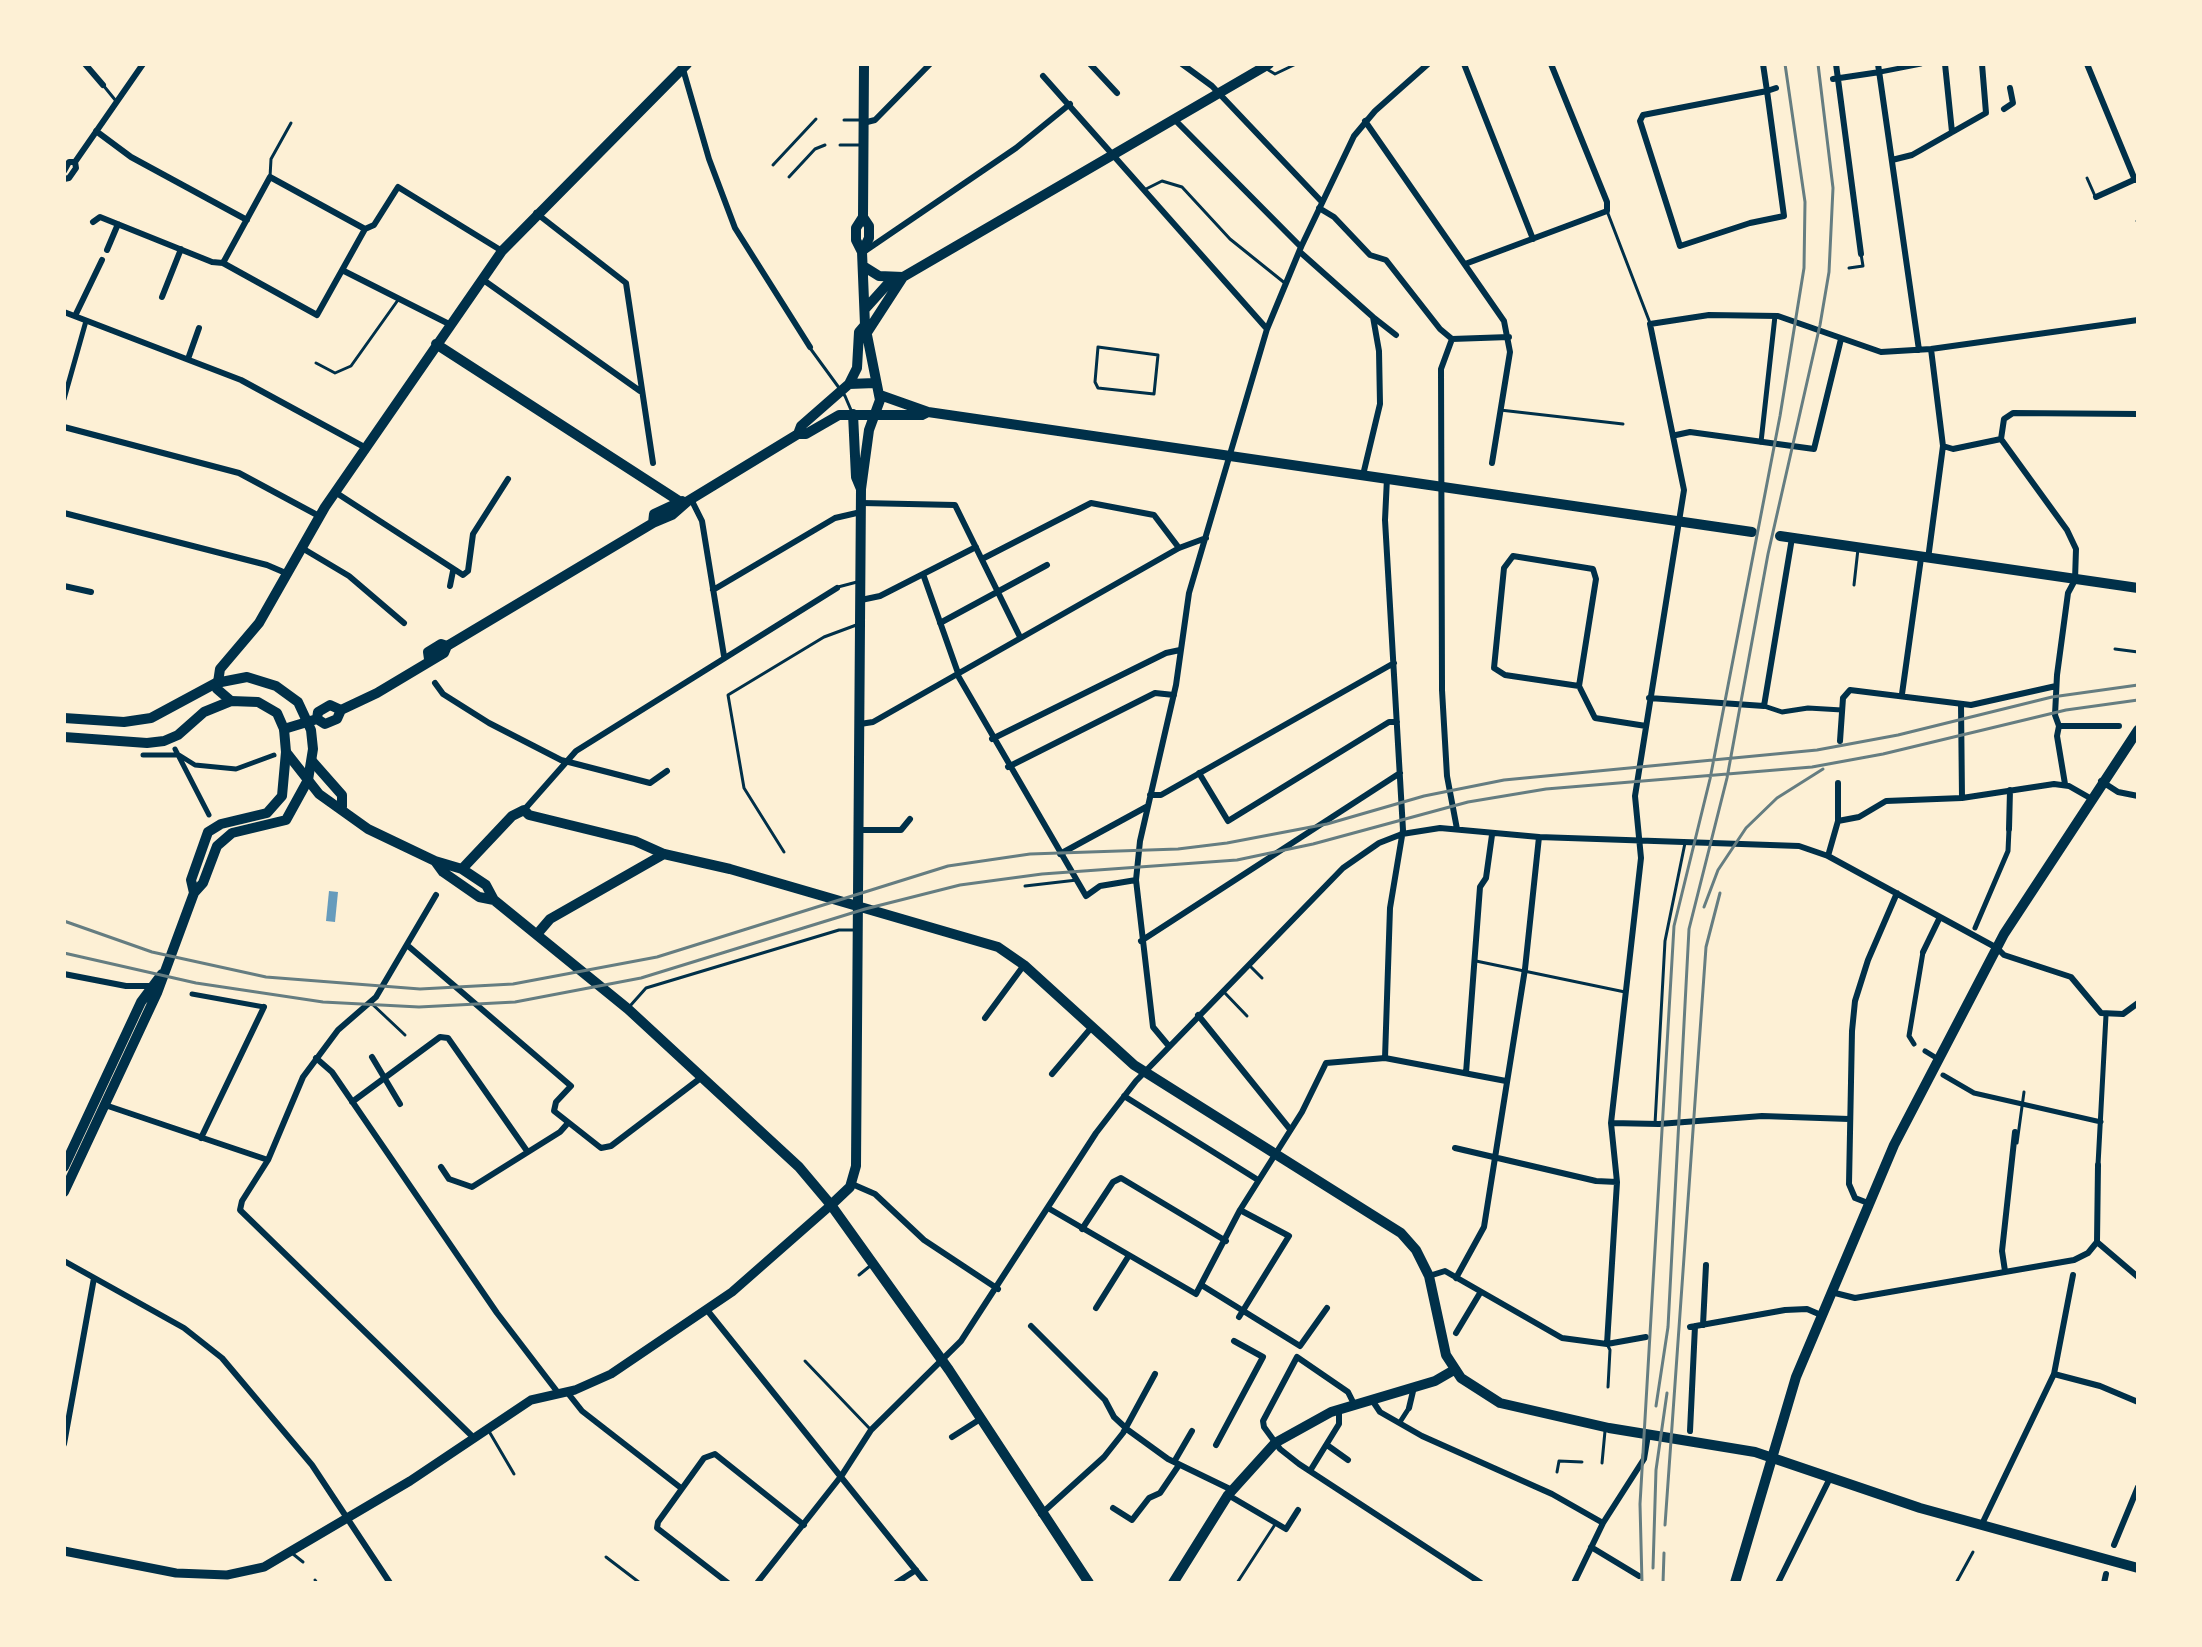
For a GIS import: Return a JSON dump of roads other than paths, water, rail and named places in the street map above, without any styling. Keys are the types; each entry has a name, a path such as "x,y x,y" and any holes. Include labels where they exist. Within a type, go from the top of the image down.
{"main road":[{"path":"861,489 866,477 869,430 880,395 875,383 867,328 862,252 856,240 856,228 863,217 864,64"},
{"path":"194,893 191,880 204,838 215,826 267,813 277,806 287,777 281,718 268,706 231,701 219,693 216,683 220,669 254,629 335,492 502,251 684,65"},
{"path":"866,308 898,277 1266,65"},
{"path":"863,266 879,276 898,277"},
{"path":"798,434 801,426 845,388 857,368 859,332 867,328 898,277"},
{"path":"436,344 686,500"},
{"path":"845,388 875,383"},
{"path":"880,395 928,412 1752,532"},
{"path":"284,729 312,721 327,723 337,719 341,710 377,693 429,659 444,653 447,646 653,523 654,514 686,500 798,434 806,434 839,415 922,415 928,412"},
{"path":"64,1551 147,1569 227,1575 255,1570 349,1518 531,1400 563,1393 611,1374 744,1283 852,1184 858,1133 862,508 861,489 856,477 853,414"},
{"path":"1780,536 2138,588"},
{"path":"64,718 124,722 151,718 216,683 247,677 269,682 298,702 312,721 312,761 308,780 286,820 246,830 220,841 203,883 194,893 157,993 64,1192"},
{"path":"64,737 147,743 164,741 180,733 204,712 231,701"},
{"path":"1735,1583 1770,1457 1821,1315 1868,1203 1938,1059 1997,948 2090,798 2138,730"},
{"path":"286,752 319,794 342,807 368,829 435,861 462,869 486,885 494,900 628,1009 788,1156 831,1205 943,1362 1089,1583"},
{"path":"312,761 342,795 342,807"},
{"path":"462,869 512,816 524,810 529,815 637,841 664,854 993,945 1024,965 1091,1028 1144,1072 1401,1233 1416,1250 1429,1276 1441,1344 1454,1370 1469,1385 1508,1407 1770,1457 1982,1524 2138,1568"},
{"path":"538,933 550,919 664,854"},
{"path":"435,861 443,872 479,897 494,900"},
{"path":"64,1167 150,986 162,974"},
{"path":"1173,1583 1230,1492 1275,1443 1306,1423 1339,1409 1443,1378 1454,1370"}],"street":[{"path":"85,64 103,85"},
{"path":"64,179 69,178 76,168 75,162 143,64"},
{"path":"863,122 875,120 930,64"},
{"path":"1090,64 1117,93"},
{"path":"1182,64 1220,93 1370,255 1386,260 1440,329 1452,339 1509,337"},
{"path":"1168,1045 1153,1027 1136,880 1150,795 1174,695 1187,602 1267,329 1300,250 1345,151 1365,121 1428,64"},
{"path":"1464,64 1533,239"},
{"path":"1465,264 1607,211 1607,202 1551,64"},
{"path":"1763,64 1767,91 1784,216 1750,223 1680,246 1640,121 1643,115 1767,91 1776,88"},
{"path":"1836,64 1835,79 1861,254"},
{"path":"1835,79 1879,68 1921,64"},
{"path":"1945,64 1952,132"},
{"path":"1892,160 1926,147 1989,111 1982,64"},
{"path":"2087,64 2137,179 2096,197"},
{"path":"684,65 709,159 735,228 810,347"},
{"path":"1879,68 1919,350"},
{"path":"1043,76 1267,329"},
{"path":"2004,109 2013,103 2010,88"},
{"path":"862,252 1016,148 1070,104"},
{"path":"1175,120 1300,250 1396,335"},
{"path":"1365,121 1504,321 1509,337 1492,463"},
{"path":"96,131 131,157 247,220"},
{"path":"64,171 69,162 75,162"},
{"path":"223,263 270,177 365,229"},
{"path":"93,222 100,217 223,263 317,315 365,229 374,225 398,187 502,251"},
{"path":"536,213 626,283 653,463"},
{"path":"75,316 118,224"},
{"path":"162,297 181,249"},
{"path":"342,270 451,325"},
{"path":"482,279 640,391"},
{"path":"64,312 277,397 366,448"},
{"path":"1607,1344 1617,1182 1611,1123 1636,908 1639,839 1635,796 1684,490 1676,435 1650,324 1709,315 1775,316 1873,351 1931,349 2138,320"},
{"path":"1761,442 1775,316"},
{"path":"1363,475 1380,404 1379,351 1373,317"},
{"path":"64,399 86,321"},
{"path":"188,359 199,328"},
{"path":"1452,339 1441,362 1442,708 1447,776 1457,829"},
{"path":"1676,435 1690,432 1814,449 1841,339"},
{"path":"1902,694 1943,446 1931,349"},
{"path":"2065,784 2055,715 2056,686 2068,593 2075,580 2076,549 2067,530 2001,439 2004,419 2013,413 2138,414"},
{"path":"64,427 239,473 320,516"},
{"path":"1943,446 1953,449 2001,439"},
{"path":"1385,1058 1390,908 1402,834 1385,520 1387,478"},
{"path":"335,492 463,575 468,571 473,534 508,479"},
{"path":"686,500 702,521 724,656"},
{"path":"982,559 1091,503 1154,515 1179,548"},
{"path":"713,590 835,518 862,508 955,505 1020,637"},
{"path":"64,513 267,565 288,574"},
{"path":"860,724 873,722 1179,548 1206,538"},
{"path":"1764,706 1792,538"},
{"path":"861,600 880,596 976,547"},
{"path":"302,548 349,576 404,623"},
{"path":"1579,686 1500,674 1494,668 1504,568 1508,558 1519,555 1593,569 1596,579 1579,686 1595,718 1646,726"},
{"path":"940,623 1047,565"},
{"path":"450,586 453,571"},
{"path":"923,574 957,674 1008,767 1086,896 1100,886 1136,880"},
{"path":"64,586 91,592"},
{"path":"524,810 567,761 612,727 837,588"},
{"path":"992,739 1166,653 1180,650"},
{"path":"1150,795 1161,795 1394,663"},
{"path":"435,683 443,694 489,723 567,761 650,783 667,771"},
{"path":"1840,741 1843,698 1850,690 1975,705 2056,686"},
{"path":"1008,767 1155,693 1174,695"},
{"path":"1649,698 1764,706 1782,712 1808,708 1842,710"},
{"path":"1961,704 1962,798"},
{"path":"1199,773 1228,821 1389,722 1397,722"},
{"path":"2059,726 2119,726"},
{"path":"143,755 177,752 195,765 236,769 274,755"},
{"path":"177,752 209,815"},
{"path":"1141,941 1400,773"},
{"path":"2101,781 2118,792 2138,796"},
{"path":"1828,856 1838,821 1838,783"},
{"path":"1838,821 1859,817 1886,801 1962,798 2065,784 2090,798"},
{"path":"1975,928 2008,851 2010,790"},
{"path":"1060,854 1148,806"},
{"path":"859,830 901,830 910,819"},
{"path":"757,1583 842,1475 871,1430 943,1362 998,1289 1096,1133 1144,1072 1343,868 1379,843 1425,829 1457,829 1492,835 1799,846 1828,856 1997,948 2006,956 2071,977 2096,1009 2106,1015 2123,1014 2138,1003"},
{"path":"1466,1073 1480,887 1486,878 1492,835"},
{"path":"1456,1278 1484,1227 1525,969 1539,837"},
{"path":"1868,1203 1855,1198 1850,1191 1849,1119 1855,1001 1870,954 1897,893"},
{"path":"436,895 370,1002 338,1030 303,1077 268,1160 242,1201 240,1210 474,1438"},
{"path":"1914,1044 1909,1036 1923,952 1940,917"},
{"path":"407,945 571,1086 556,1102 554,1111 601,1148 611,1146 641,1125 703,1076"},
{"path":"985,1018 1024,965"},
{"path":"64,974 126,986 150,986"},
{"path":"192,994 264,1007 201,1138"},
{"path":"1198,1015 1289,1128"},
{"path":"1831,1292 1855,1298 2074,1260 2088,1253 2097,1242 2106,1015"},
{"path":"1052,1074 1091,1028"},
{"path":"352,1102 440,1037 448,1038 527,1151"},
{"path":"1925,1051 1938,1059"},
{"path":"372,1057 400,1104"},
{"path":"316,1058 332,1072 497,1313 563,1393 681,1488"},
{"path":"1048,1208 1196,1294 1203,1286 1240,1210 1289,1128 1302,1112 1326,1063 1385,1058 1506,1081"},
{"path":"1943,1075 1974,1093 2101,1122"},
{"path":"1124,1096 1258,1180"},
{"path":"105,1105 268,1160"},
{"path":"1611,1123 1655,1124 1753,1117 1849,1119"},
{"path":"441,1167 449,1179 472,1187 560,1132 568,1123"},
{"path":"2005,1271 2002,1251 2017,1143 2015,1132"},
{"path":"1455,1148 1596,1181 1617,1182"},
{"path":"1082,1229 1113,1182 1121,1178 1226,1241"},
{"path":"852,1184 875,1194 924,1240 998,1289"},
{"path":"1239,1317 1289,1236 1240,1210"},
{"path":"2097,1242 2138,1277"},
{"path":"1096,1308 1128,1257"},
{"path":"64,1261 184,1328 222,1358 312,1465 390,1583"},
{"path":"1690,1431 1696,1326 1706,1265"},
{"path":"1429,1276 1442,1270 1562,1338 1607,1344 1646,1337"},
{"path":"1982,1524 2054,1374 2073,1275"},
{"path":"64,1444 94,1278"},
{"path":"1203,1286 1300,1346 1327,1308"},
{"path":"1456,1333 1480,1293"},
{"path":"1696,1326 1785,1310 1807,1309 1821,1315"},
{"path":"707,1310 926,1583"},
{"path":"1031,1326 1105,1400 1114,1417 1125,1428 1176,1463 1230,1492 1286,1529 1298,1510"},
{"path":"1216,1445 1263,1357 1234,1341"},
{"path":"1354,1404 1348,1392 1297,1357 1263,1421 1275,1443 1310,1471 1481,1583"},
{"path":"1041,1514 1098,1463 1125,1428 1155,1374"},
{"path":"2054,1374 2100,1386 2136,1401 2138,1391"},
{"path":"1400,1422 1409,1408 1414,1387"},
{"path":"1372,1399 1380,1412 1552,1494 1603,1523"},
{"path":"1310,1471 1339,1424 1339,1409"},
{"path":"952,1437 982,1418"},
{"path":"1113,1508 1132,1520 1149,1498 1160,1493 1192,1431"},
{"path":"1574,1583 1603,1523 1644,1459 1648,1435"},
{"path":"1327,1445 1348,1460"},
{"path":"728,1583 657,1530 658,1522 704,1458 715,1454 804,1525"},
{"path":"1778,1583 1830,1478"},
{"path":"2114,1545 2138,1489"},
{"path":"1591,1547 1639,1576"},
{"path":"896,1583 916,1570"},
{"path":"2104,1583 2106,1574"}],"lane":[{"path":"1266,65 1275,74 1296,64"},
{"path":"103,85 116,101"},
{"path":"773,165 816,119"},
{"path":"844,120 863,122"},
{"path":"270,177 271,159 291,123"},
{"path":"789,177 815,149 825,145"},
{"path":"840,145 863,145"},
{"path":"2087,178 2096,197"},
{"path":"1142,191 1162,181 1182,187 1230,239 1286,284"},
{"path":"1607,211 1650,324"},
{"path":"1849,268 1863,266 1861,254"},
{"path":"316,363 335,373 351,366 398,300"},
{"path":"810,347 845,388 853,414"},
{"path":"1098,347 1158,355 1154,394 1125,392 1098,388 1095,382 1098,347"},
{"path":"1124,398 1125,392"},
{"path":"1500,410 1623,424"},
{"path":"1854,585 1858,549"},
{"path":"837,588 849,582 861,582"},
{"path":"784,852 744,788 728,695 824,637 860,624"},
{"path":"2115,649 2138,652"},
{"path":"1655,1124 1665,941 1686,841"},
{"path":"1025,886 1077,880"},
{"path":"628,1009 646,988 839,930 857,930"},
{"path":"1474,961 1525,969 1625,992"},
{"path":"1250,966 1262,978"},
{"path":"1223,991 1247,1016"},
{"path":"370,1002 405,1035"},
{"path":"2017,1143 2024,1092"},
{"path":"2015,1132 2020,1122"},
{"path":"859,1275 873,1264"},
{"path":"1607,1344 1610,1349 1608,1387"},
{"path":"805,1361 871,1430"},
{"path":"1602,1463 1605,1427"},
{"path":"488,1429 514,1474"},
{"path":"1557,1472 1559,1461 1582,1462"},
{"path":"1237,1583 1276,1523"},
{"path":"291,1552 303,1562"},
{"path":"1956,1583 1973,1552"},
{"path":"606,1557 640,1583"}],"water":[{"path":"329,891 338,892 335,922 326,921"}],"railway":[{"path":"1642,1583 1640,1504 1674,926 1710,779 1780,416 1804,268 1805,202 1785,64"},
{"path":"1656,1406 1668,1327 1689,929 1727,778 1768,554 1820,325 1829,272 1833,188 1818,64"},
{"path":"64,921 152,952 266,977 420,989 513,984 657,957 948,866 1030,854 1178,849 1227,843 1327,824 1424,796 1504,780 1817,750 1898,735 2052,697 2138,685"},
{"path":"64,953 196,983 323,1002 419,1007 515,1002 641,978 865,909 960,885 1042,874 1237,860 1313,844 1468,802 1546,789 1812,767 1883,754 2066,710 2138,700"},
{"path":"1704,907 1718,870 1746,828 1777,798 1823,769"},
{"path":"1665,1525 1706,947 1720,893"},
{"path":"1653,1568 1656,1470 1667,1393"},
{"path":"1663,1583 1664,1553"}]}
